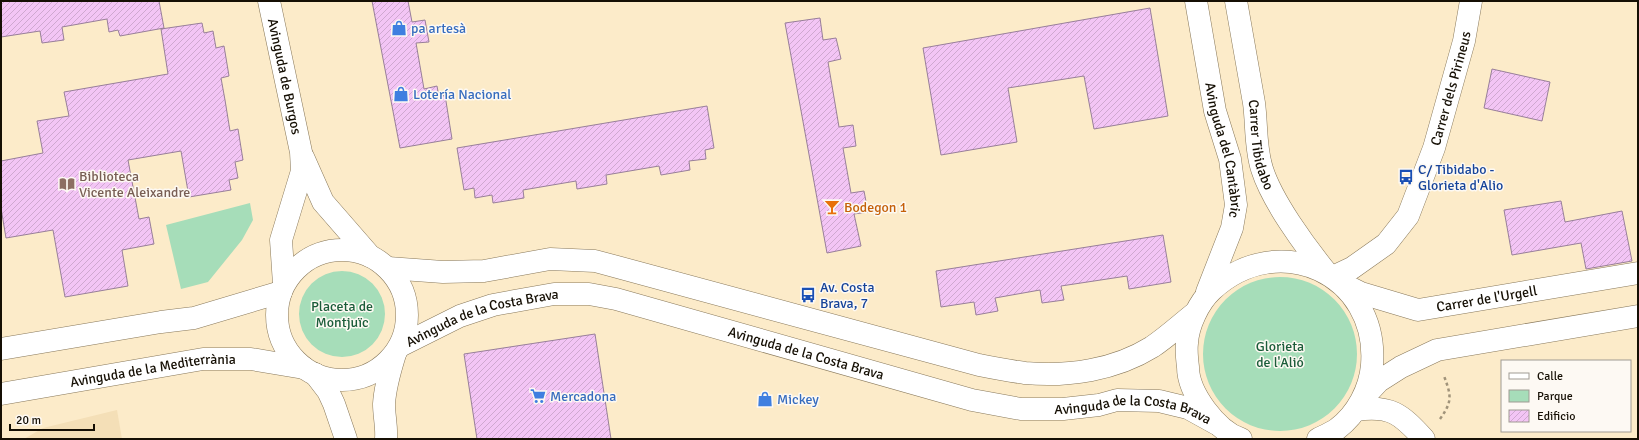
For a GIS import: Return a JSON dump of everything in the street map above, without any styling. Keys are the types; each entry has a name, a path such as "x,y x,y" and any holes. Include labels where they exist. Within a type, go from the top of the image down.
{"street":[{"name":"Avinguda de Burgos","path":"269,1 301,152 302,171 281,240 282,288"},
{"name":"Avinguda del Cantàbric","path":"1196,1 1215,111 1230,159 1236,205 1232,228 1200,304"},
{"name":"Carrer Tibidabo","path":"1236,1 1254,104 1257,153 1262,171 1284,211 1309,251 1333,277"},
{"name":"Carrer dels Pirineus","path":"1333,277 1352,268 1386,244 1408,216 1434,148 1464,41 1471,1"},
{"name":"Avinguda de Burgos","path":"301,152 323,202 379,262"},
{"path":"346,439 328,391 310,371 294,359 285,347 276,320 277,306 282,288 292,272 305,261 320,253 337,250 354,251 379,262 444,272 484,271 550,259 595,261 802,316 966,362 1025,373 1061,374 1092,370 1126,361 1152,347 1200,304 1225,278 1248,266 1274,260 1301,263 1333,277 1357,300 1368,323 1373,348 1372,374 1342,439"},
{"path":"379,262 397,279 403,292 407,319 405,333 388,378 384,404 387,429 386,439"},
{"name":"Carrer de l'Urgell","path":"1333,277 1361,293 1418,310 1638,273"},
{"path":"1,349 161,322 194,318 282,288"},
{"name":"Avinguda de la Costa Brava","path":"398,349 460,316 493,305 554,294 589,294 616,299 972,400 1021,408 1063,410 1099,405 1117,400 1159,401 1188,408 1217,424"},
{"path":"1200,304 1187,342 1188,372 1198,400 1217,424 1239,439"},
{"path":"1318,439 1337,429 1379,381 1401,367 1437,350 1638,316"},
{"path":"310,371 327,378 340,380 366,376 387,362 398,349"},
{"name":"Avinguda de la Mediterrània","path":"1,394 203,359 251,359 310,371"},
{"path":"1355,409 1384,409 1430,431"}],"path":[{"path":"1430,431 1448,408 1450,393 1443,375"}],"shaded area":[{"path":"117,410 122,439 24,439 43,428"}],"green space":[{"path":"250,203 253,220 242,240 208,282 181,289 166,225"},
{"name":"Placeta de Montjuïc","path":"342,271 358,275 372,284 381,298 385,314 381,330 372,344 358,353 342,357 326,353 312,344 303,330 299,314 303,298 312,284 326,275"},
{"name":"Glorieta de l'Alió","path":"1272,277 1288,277 1310,283 1335,299 1351,324 1356,339 1356,369 1351,384 1335,409 1323,418 1302,428 1288,431 1272,431 1258,428 1244,422 1231,414 1220,403 1206,376 1203,362 1203,346 1206,332 1212,318 1220,305 1231,294 1258,280"}],"building":[{"path":"1,1 159,1 164,28 120,36 118,30 109,32 107,19 62,27 64,40 42,43 40,31 1,37"},
{"path":"372,1 408,1 412,22 425,20 429,42 416,43 424,89 437,86 439,97 445,95 452,139 400,148"},
{"path":"1150,8 1168,116 1094,129 1084,76 1008,88 1017,142 941,155 923,48"},
{"path":"820,18 823,40 836,38 841,59 828,62 839,127 853,125 856,146 843,148 851,193 864,191 868,212 854,214 861,246 827,253 785,23"},
{"name":"Biblioteca Vicente Aleixandre","path":"202,23 204,33 213,31 216,48 224,46 229,76 221,78 230,131 238,129 243,160 235,162 238,178 229,180 231,190 189,197 181,151 128,160 139,219 149,217 154,244 122,250 128,286 65,297 53,230 6,238 1,208 1,161 43,153 37,121 69,116 64,92 168,74 161,29"},
{"path":"1492,69 1550,82 1542,121 1484,108"},
{"path":"707,106 714,148 705,150 706,159 689,161 690,170 661,175 659,166 606,175 607,184 577,189 576,181 523,190 524,198 493,203 492,195 475,198 474,188 464,190 457,148"},
{"path":"1561,201 1565,222 1622,211 1632,261 1586,269 1581,243 1512,255 1504,210"},
{"path":"1163,235 1171,282 1129,289 1127,276 1061,286 1064,300 1042,303 1040,290 995,298 998,311 976,315 974,302 941,307 936,271"},
{"name":"Mercadona","path":"595,334 611,439 477,439 464,354"}],"place":[{"name":"pa artesà","path":"399,28"},
{"name":"Lotería Nacional","path":"401,94"},
{"name":"C/ Tibidabo - Glorieta d'Alio","path":"1406,177"},
{"name":"Biblioteca Vicente Aleixandre","path":"67,184"},
{"name":"Bodegon 1","path":"832,207"},
{"name":"Av. Costa Brava, 7","path":"808,295"},
{"name":"Mercadona","path":"538,396"},
{"name":"Mickey","path":"765,399"}]}
